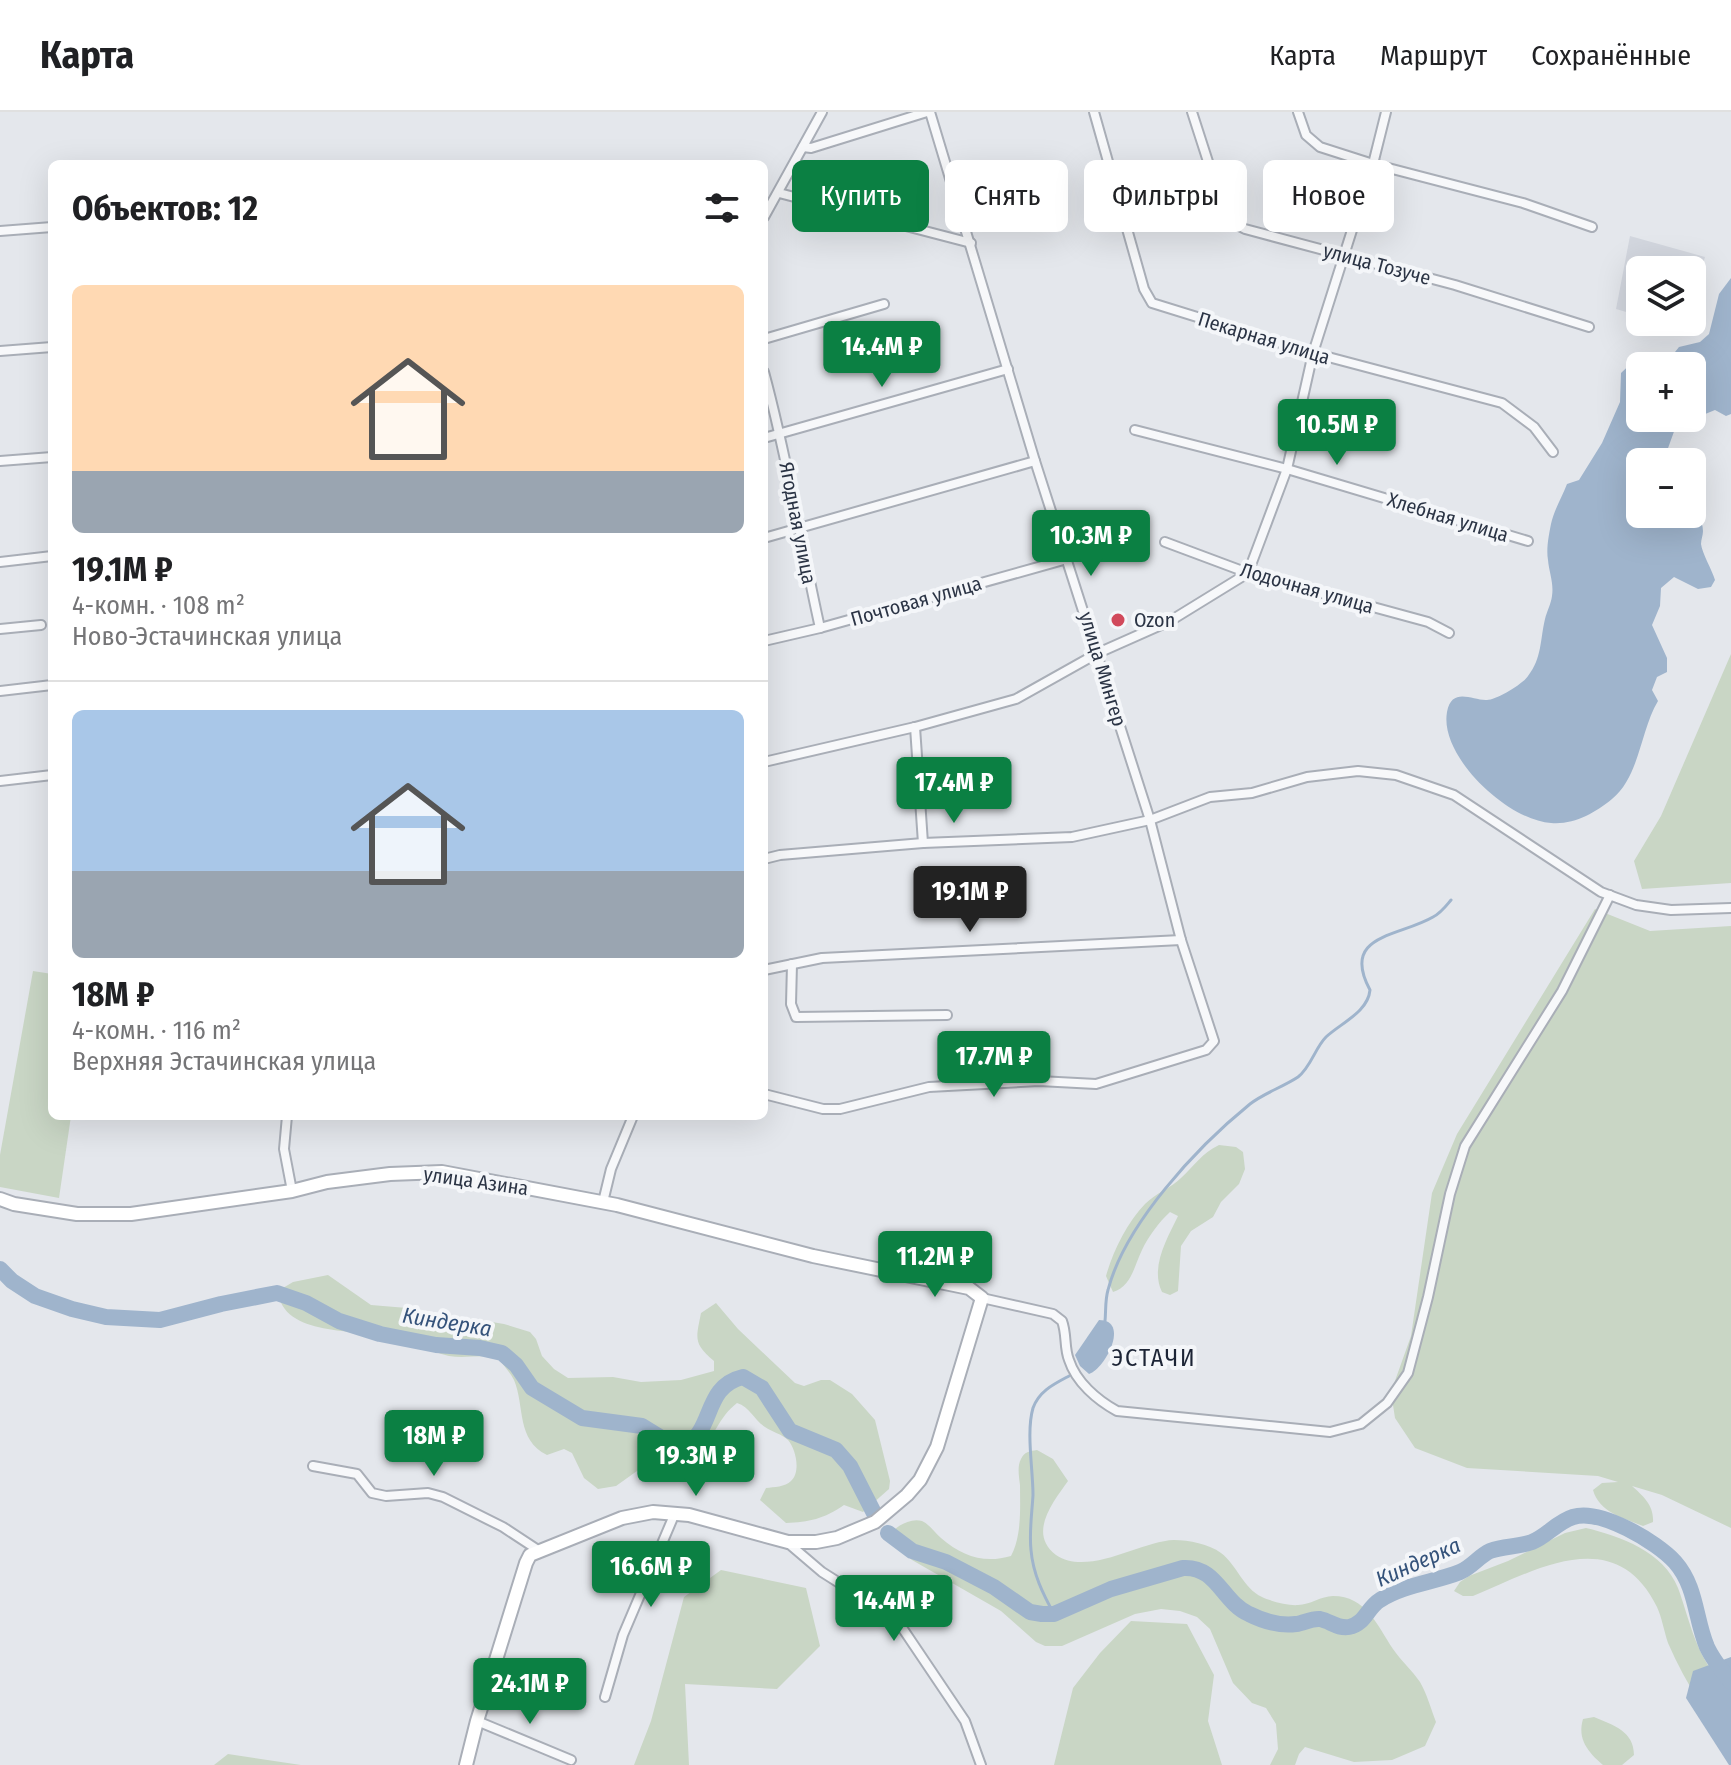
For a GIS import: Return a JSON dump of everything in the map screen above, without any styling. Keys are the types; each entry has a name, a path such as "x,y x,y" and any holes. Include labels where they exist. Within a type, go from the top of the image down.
{"street":[{"path":"768,211 822,112"},
{"path":"803,147 811,148 929,112"},
{"name":"улица Мингер","path":"768,1095 823,1109 840,1109 929,1087 1039,1081 1096,1084 1206,1050 1213,1044 1214,1036 1181,940 1150,820 1035,461 929,112"},
{"name":"Пекарная улица","path":"1094,112 1146,297 1156,305 1313,353 1502,403 1534,427 1553,452"},
{"name":"улица Тозуче","path":"1192,112 1222,205 1235,224 1455,285 1589,327"},
{"path":"1298,112 1306,135 1313,143 1362,160"},
{"path":"1374,160 1386,112"},
{"path":"1394,169 1523,203 1592,227"},
{"path":"779,193 971,243"},
{"path":"0,231 48,227"},
{"path":"768,761 915,727 1016,699 1098,653 1170,621 1248,573 1287,469 1313,353 1351,232"},
{"path":"768,338 884,304"},
{"path":"0,351 48,347"},
{"path":"768,437 1008,369"},
{"name":"Ягодная улица","path":"768,387 781,434 820,628"},
{"name":"Хлебная улица","path":"1135,430 1287,469 1528,541"},
{"path":"0,461 48,457"},
{"path":"768,537 1035,461"},
{"name":"Лодочная улица","path":"1165,542 1248,573 1428,622 1449,633"},
{"path":"0,562 48,556"},
{"name":"Почтовая улица","path":"768,640 1067,559"},
{"path":"0,629 41,625"},
{"path":"0,691 48,685"},
{"path":"915,727 923,843"},
{"path":"768,858 923,843 1072,837 1150,820 1210,797 1252,793 1307,777 1358,771 1396,775 1454,795 1610,895 1636,905 1671,910 1731,908"},
{"path":"0,781 48,775"},
{"path":"466,1765 530,1555 622,1518 653,1512 675,1513 788,1542 816,1542 859,1530 889,1512 920,1480 937,1447 982,1298 1053,1314 1062,1321 1069,1360 1087,1389 1117,1411 1330,1432 1361,1424 1387,1403 1408,1373 1450,1194 1465,1146 1562,991 1610,895"},
{"path":"768,969 822,958 1181,940"},
{"path":"792,964 791,1004 796,1017 947,1015"},
{"path":"287,1120 284,1149 292,1191"},
{"path":"603,1202 611,1169 631,1120"},
{"name":"улица Азина","path":"0,1199 49,1210 131,1214 354,1179 442,1172 603,1202 798,1253 969,1288 982,1298"},
{"path":"313,1466 357,1474 372,1493 386,1496 428,1493 443,1497 503,1527 538,1550"},
{"path":"605,1697 623,1635 675,1513"},
{"path":"788,1542 822,1572 882,1610 901,1626 965,1721 981,1765"},
{"path":"477,1721 571,1760"}],"shaded area":[{"path":"1630,236 1701,256 1626,256"},
{"path":"1626,257 1626,312 1616,309"}],"green space":[{"path":"1731,654 1731,883 1642,889 1634,861 1661,816"},
{"path":"1595,909 1650,931 1731,926 1731,1528 1662,1495 1632,1486 1652,1511 1653,1522 1643,1526 1606,1509 1596,1498 1593,1490 1602,1483 1618,1482 1598,1476 1467,1468 1415,1448 1395,1418 1391,1392 1411,1336 1432,1193 1457,1134"},
{"path":"33,971 48,973 48,1120 70,1120 59,1198 0,1187 0,1155"},
{"path":"1219,1145 1236,1147 1243,1152 1245,1169 1239,1184 1221,1202 1213,1217 1191,1231 1181,1246 1178,1291 1170,1295 1162,1292 1158,1273 1161,1253 1178,1216 1170,1212 1147,1240 1128,1280 1113,1292 1106,1276 1132,1220 1149,1200 1177,1182"},
{"path":"328,1275 371,1305 504,1324 530,1332 542,1356 568,1378 613,1377 641,1382 681,1380 714,1371 714,1361 702,1350 697,1335 701,1313 716,1303 738,1329 795,1383 804,1386 830,1380 852,1394 875,1420 890,1481 889,1489 863,1512 844,1505 816,1519 786,1523 760,1500 766,1488 786,1484 794,1477 797,1466 791,1444 737,1403 721,1421 701,1454 658,1456 616,1486 598,1489 584,1478 572,1453 564,1449 547,1455 530,1441 514,1380 498,1358 449,1356 390,1337 307,1324 283,1306 278,1291 293,1282"},
{"path":"1037,1450 1053,1459 1068,1481 1050,1507 1043,1527 1048,1546 1056,1555 1069,1561 1083,1562 1161,1542 1192,1542 1221,1553 1250,1588 1265,1599 1298,1605 1333,1596 1344,1597 1362,1606 1425,1691 1436,1722 1425,1746 1392,1760 1354,1762 1305,1747 1295,1765 1270,1765 1278,1749 1276,1724 1266,1708 1252,1703 1233,1683 1210,1629 1197,1617 1161,1609 1135,1614 1062,1646 1045,1646 1036,1642 1001,1611 912,1560 902,1551 893,1531 906,1522 918,1520 925,1522 941,1538 965,1554 983,1559 1011,1556 1020,1521 1020,1462 1026,1453"},
{"path":"1586,1528 1640,1548 1652,1555 1671,1575 1697,1644 1715,1675 1700,1703 1671,1651 1657,1607 1640,1581 1619,1566 1597,1559 1573,1560 1522,1575 1473,1596 1463,1596 1454,1591 1469,1576 1565,1533"},
{"path":"721,1570 806,1588 820,1646 777,1689 685,1684 689,1765 634,1765 651,1721 684,1597"},
{"path":"1131,1621 1187,1624 1214,1675 1208,1721 1222,1765 1054,1765 1073,1688 1100,1653"},
{"path":"1594,1717 1621,1730 1630,1740 1634,1755 1622,1765 1603,1765 1585,1745 1581,1733 1583,1719"},
{"path":"228,1754 301,1765 214,1765"}],"water":[{"path":"1731,278 1731,414 1726,416 1715,410 1706,414 1706,352 1675,352 1679,347 1700,342 1709,334 1719,294"},
{"path":"1626,368 1626,432 1674,432 1668,448 1626,448 1626,528 1703,528 1702,548 1715,580 1711,587 1698,589 1674,577 1661,588 1660,606 1652,625 1667,658 1667,672 1657,677 1652,690 1658,701 1634,766 1621,789 1599,809 1576,820 1551,823 1534,820 1516,811 1480,784 1454,748 1447,730 1447,712 1453,699 1458,697 1487,700 1509,691 1533,669 1552,596 1547,551 1552,519 1567,484 1579,480 1602,443 1620,402 1621,373"},
{"path":"1099,1320 1108,1322 1114,1336 1108,1354 1089,1374 1080,1366 1075,1355"},
{"path":"1731,1657 1729,1765 1686,1698 1693,1671"}],"waterway":[{"path":"1105,1321 1107,1294 1117,1265 1146,1213 1166,1188 1186,1164 1250,1104 1298,1077 1326,1037 1364,1005 1370,990 1363,972 1362,958 1368,948 1390,934 1436,915 1451,900"},
{"name":"Киндерка","path":"0,1269 35,1296 106,1317 160,1320 277,1293 306,1303 339,1321 380,1334 502,1353 516,1365 532,1388 582,1418 642,1426 681,1447 700,1432 721,1390 743,1377 762,1388 790,1431 836,1450 850,1466 874,1513"},
{"path":"1054,1614 1039,1584 1032,1559 1030,1428 1033,1408 1039,1397 1069,1376"},
{"name":"Киндерка","path":"888,1533 912,1551 946,1562 994,1587 1030,1612 1054,1614 1111,1589 1183,1568 1204,1573 1240,1608 1260,1619 1278,1624 1320,1619 1345,1627 1359,1623 1376,1603 1389,1595 1460,1572 1490,1551 1532,1542 1573,1517 1598,1517 1642,1537 1675,1562 1692,1592 1707,1647 1731,1682"}],"place":[{"name":"Ozon","path":"1118,620"}],"district":[{"name":"ЭСТАЧИ","path":"1154,1358"}]}
